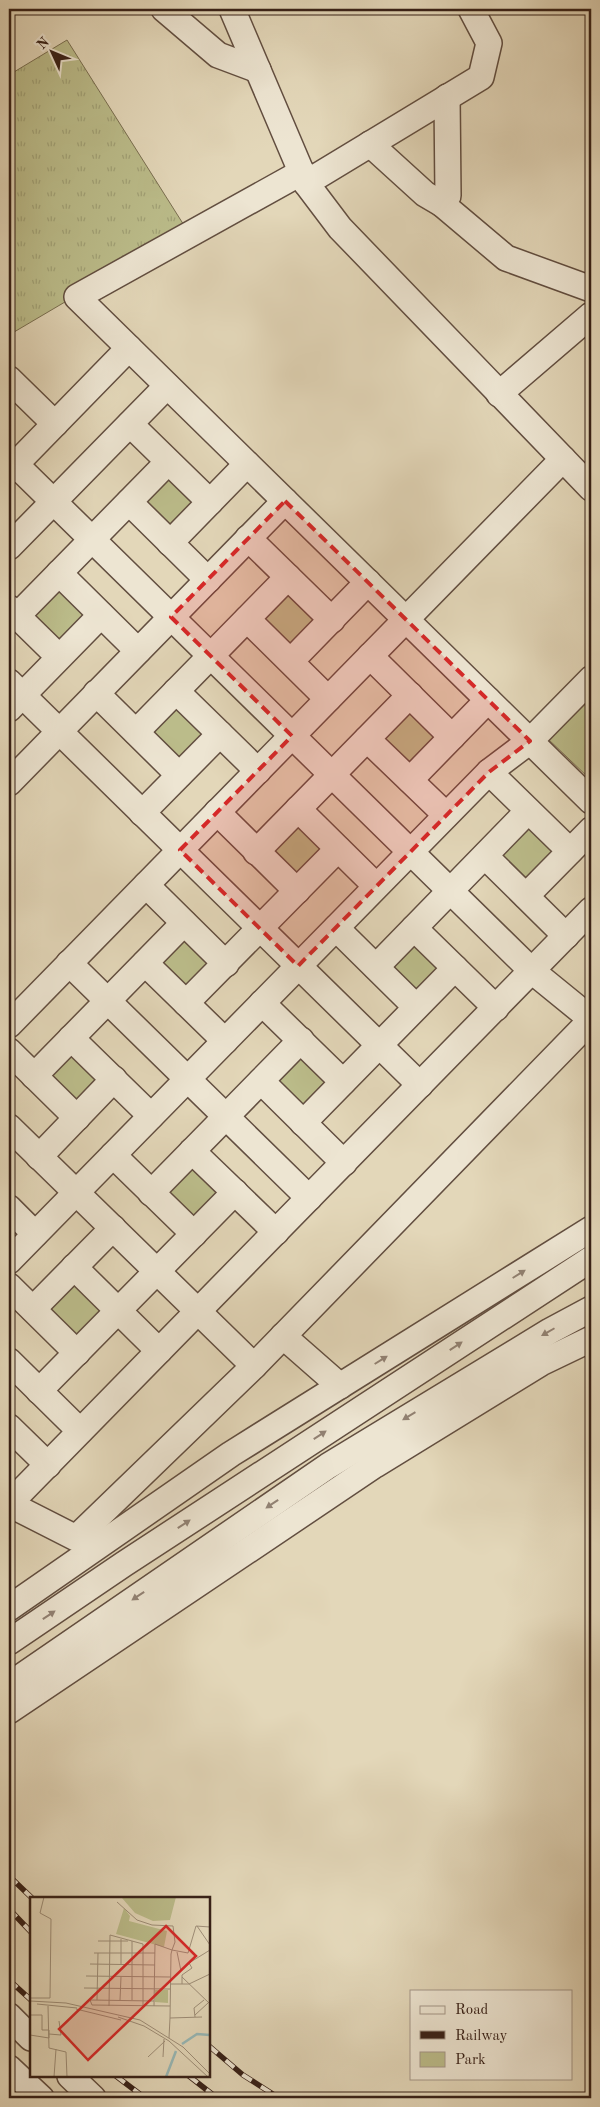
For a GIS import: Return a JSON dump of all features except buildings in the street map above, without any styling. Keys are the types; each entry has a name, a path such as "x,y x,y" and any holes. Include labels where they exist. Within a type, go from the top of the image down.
{"street":[{"path":"164,9 218,55 258,70"},
{"path":"232,9 304,177 340,228 591,488"},
{"path":"471,9 489,43 482,77 370,144 77,297 591,801"},
{"path":"442,204 448,196 447,98"},
{"path":"370,144 426,194 442,204 506,258 591,289"},
{"path":"499,394 591,315"},
{"path":"129,348 55,424 11,464 53,502 532,971 591,1020 254,1366 76,1538 9,1504 496,1008 532,971 566,936 591,910"},
{"path":"9,379 55,424"},
{"path":"9,547 167,386"},
{"path":"130,424 210,502"},
{"path":"9,1025 563,460"},
{"path":"59,657 13,612 59,573 168,462"},
{"path":"170,543 247,464"},
{"path":"9,783 285,501"},
{"path":"129,502 208,580"},
{"path":"248,538 332,620"},
{"path":"59,573 138,651"},
{"path":"136,732 288,577"},
{"path":"291,662 368,582"},
{"path":"101,614 59,657 13,695 59,731 420,1085"},
{"path":"247,619 328,698"},
{"path":"370,656 452,737"},
{"path":"9,1261 489,772 530,741 591,679"},
{"path":"176,691 258,771"},
{"path":"96,693 179,775"},
{"path":"256,852 410,695"},
{"path":"410,780 488,700"},
{"path":"142,813 220,734"},
{"path":"367,739 446,815"},
{"path":"489,772 570,851"},
{"path":"298,809 376,886"},
{"path":"376,967 528,811"},
{"path":"217,812 297,891"},
{"path":"526,896 591,830"},
{"path":"186,1003 338,849"},
{"path":"485,856 566,936"},
{"path":"146,885 226,964"},
{"path":"34,1076 184,923"},
{"path":"336,928 416,1007"},
{"path":"414,928 496,1008"},
{"path":"69,963 309,1198"},
{"path":"145,963 225,1041"},
{"path":"303,1123 455,968"},
{"path":"262,1003 343,1082"},
{"path":"71,1038 151,1116"},
{"path":"151,1193 301,1040"},
{"path":"9,1051 76,1118"},
{"path":"39,1157 114,1080"},
{"path":"261,1081 344,1163"},
{"path":"9,1127 254,1366"},
{"path":"192,1151 276,1232"},
{"path":"113,1155 194,1234"},
{"path":"39,1391 235,1192"},
{"path":"9,1208 35,1234"},
{"path":"33,1309 112,1228"},
{"path":"9,1608 231,1454 591,1229"},
{"path":"9,1642 124,1564 591,1259"},
{"path":"74,1268 159,1351"},
{"path":"9,1286 77,1353"},
{"path":"9,1685 328,1466 550,1331 591,1309"},
{"path":"283,1336 340,1386"},
{"path":"9,1711 375,1465 541,1363 591,1339"},
{"path":"9,1361 80,1431"},
{"path":"9,1427 48,1465"},
{"path":"9,2016 30,2037"},
{"path":"9,2068 40,2098"},
{"path":"71,2077 93,2098"}],"highlighted area":[{"path":"285,501 530,741 489,772 298,966 180,850 292,736 171,617"}],"green space":[{"path":"67,40 187,230 9,335 9,75"},
{"path":"167,466 206,504 174,537 135,499"},
{"path":"59,581 93,615 60,647 27,614"},
{"path":"290,584 323,618 291,650 257,617"},
{"path":"591,694 591,780 547,738"},
{"path":"178,699 212,732 179,765 145,732"},
{"path":"411,705 445,738 413,771 379,737"},
{"path":"297,818 331,851 298,884 265,851"},
{"path":"526,818 560,851 528,884 494,851"},
{"path":"185,930 219,963 186,996 152,963"},
{"path":"414,933 448,966 416,999 382,965"},
{"path":"74,1045 107,1078 75,1111 41,1078"},
{"path":"300,1049 334,1082 302,1115 268,1082"},
{"path":"193,1159 227,1193 194,1226 161,1192"},
{"path":"73,1275 107,1308 75,1341 41,1308"}],"railway":[{"path":"9,1876 31,1897"},
{"path":"9,1909 30,1931"},
{"path":"9,1980 30,1999"},
{"path":"210,2047 243,2075 279,2098"},
{"path":"117,2077 145,2098"},
{"path":"190,2077 217,2098"}]}
